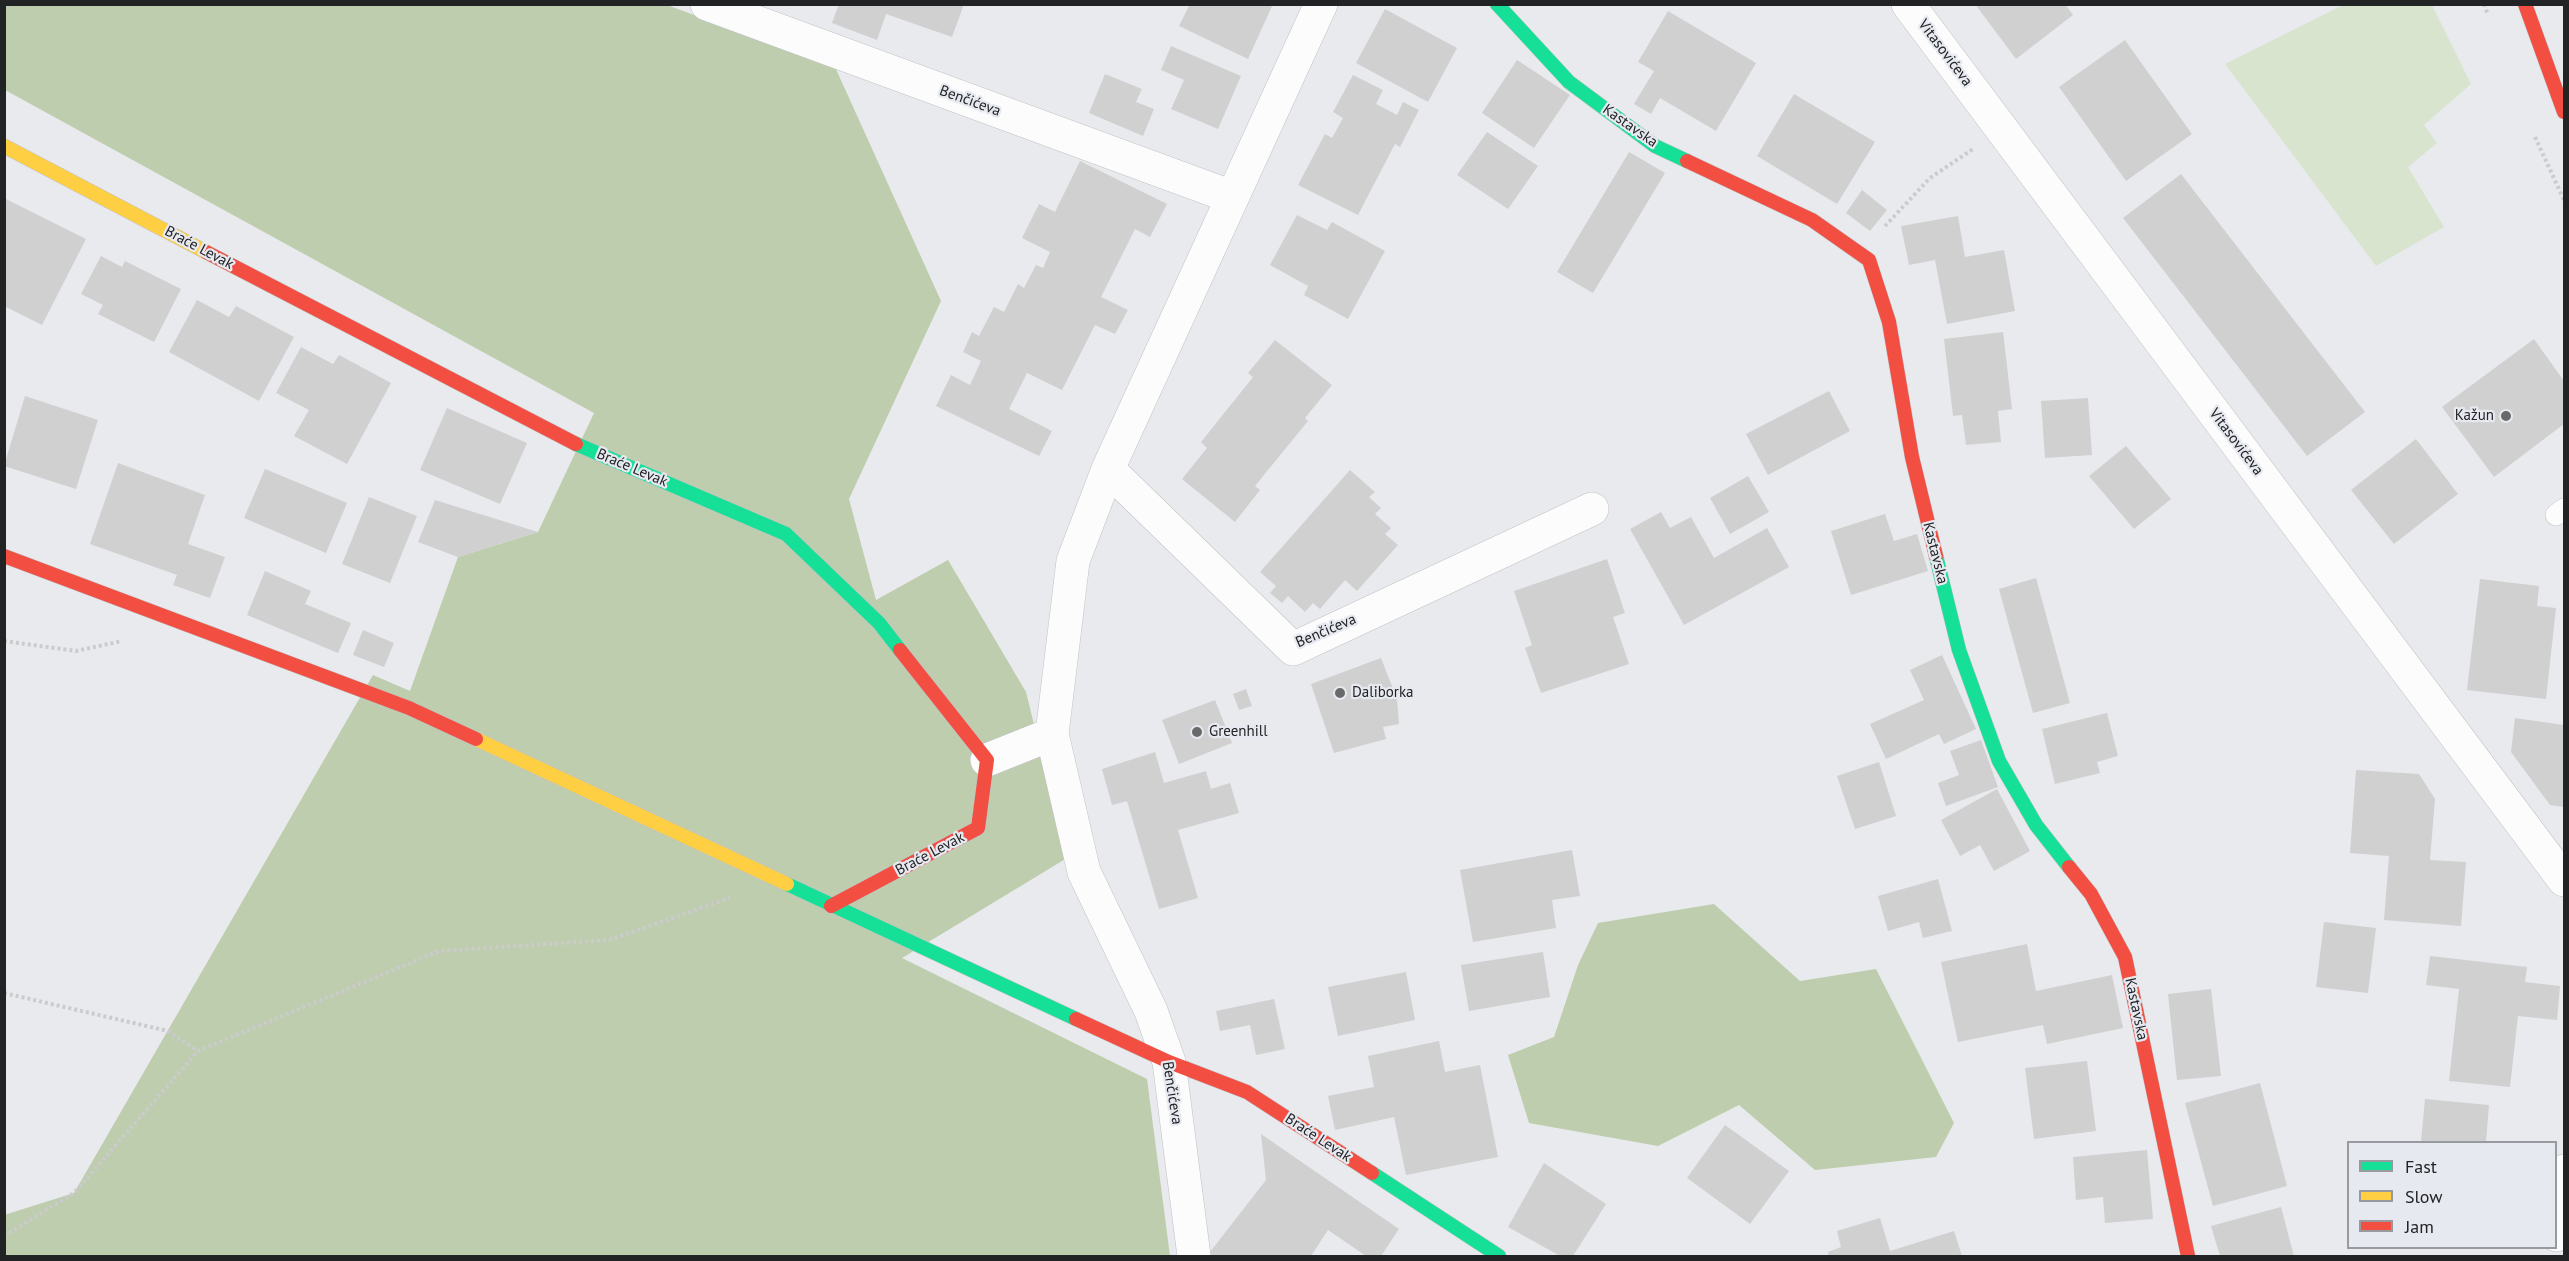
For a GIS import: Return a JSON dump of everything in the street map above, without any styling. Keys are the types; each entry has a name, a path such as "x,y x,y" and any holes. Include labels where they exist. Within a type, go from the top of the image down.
{"street":[{"name":"Benčićeva","path":"707,4 1232,197"},
{"name":"Benčićeva","path":"1194,1257 1169,1062 1150,1011 1084,872 1052,734 1073,561 1108,469 1321,4"},
{"name":"Kastavska","path":"1497,4 1569,82 1655,146 1812,220 1869,260 1889,322 1912,457 1959,650 1999,761 2036,825 2091,894 2125,957 2188,1257"},
{"name":"Vitasovićeva","path":"1908,4 2565,880"},
{"path":"2525,4 2565,112"},
{"name":"Braće Levak","path":"4,147 564,439 786,534 879,623 987,760 978,828 831,906"},
{"name":"Benčićeva","path":"1108,469 1293,649 1592,509"},
{"name":"Braće Levak","path":"4,556 409,708 1169,1062 1247,1092 1499,1257"},
{"path":"987,760 1052,734"},
{"path":"2557,1228 2565,1171"}],"path":[{"path":"1859,253 1930,178 2002,130"},
{"path":"4,641 76,651 123,641"},
{"path":"4,1236 74,1193 198,1051 439,951 609,940 779,882"},
{"path":"4,993 168,1031 198,1051"}],"green space":[{"path":"2345,4 2432,5 2471,84 2424,125 2437,143 2408,167 2444,227 2376,266 2225,64"},
{"path":"5,5 667,5 835,67 941,301 849,499 876,600 948,560 1026,692 1067,858 902,958 1147,1079 1170,1256 5,1256 4,1215 74,1193 373,675 410,691 458,557 538,532 594,413 5,90"},
{"path":"1714,904 1800,981 1876,969 1954,1123 1936,1157 1815,1170 1739,1105 1658,1146 1529,1123 1508,1055 1554,1037 1578,965 1598,923"}],"building":[{"path":"839,4 964,4 952,37 886,14 877,40 832,23"},
{"path":"1190,4 1273,4 1248,59 1179,26"},
{"path":"1975,4 2065,4 2073,15 2016,59"},
{"path":"1385,9 1457,48 1428,102 1356,63"},
{"path":"1668,11 1756,63 1716,131 1660,98 1651,114 1634,104 1654,71 1638,62"},
{"path":"2125,40 2192,134 2126,181 2059,87"},
{"path":"1171,46 1241,76 1218,129 1171,109 1184,80 1161,70"},
{"path":"1517,60 1570,95 1534,148 1482,113"},
{"path":"1105,74 1142,89 1136,102 1154,109 1143,136 1089,113"},
{"path":"1353,75 1383,90 1376,104 1397,115 1403,102 1419,110 1400,147 1395,144 1358,215 1298,185 1325,134 1332,138 1343,118 1333,112"},
{"path":"1794,94 1875,142 1837,204 1757,156"},
{"path":"1487,132 1538,166 1508,209 1457,175"},
{"path":"1629,152 1665,173 1593,293 1557,272"},
{"path":"1080,161 1167,204 1150,237 1135,229 1101,297 1128,310 1115,334 1095,325 1062,390 1027,373 1009,409 1052,431 1039,456 936,406 951,375 970,385 981,361 963,352 972,332 979,336 994,307 1004,312 1018,284 1024,288 1036,265 1043,268 1050,252 1022,238 1039,204 1055,212"},
{"path":"2181,174 2365,412 2307,456 2123,218"},
{"path":"1862,190 1887,210 1870,231 1846,213"},
{"path":"4,198 86,239 42,325 4,306"},
{"path":"1297,215 1327,230 1332,222 1385,251 1348,319 1304,295 1308,286 1270,265"},
{"path":"1958,216 1965,257 2004,250 2015,311 1947,324 1935,260 1909,265 1901,226"},
{"path":"101,256 122,267 125,261 181,289 154,342 98,314 103,305 81,294"},
{"path":"197,300 229,317 236,306 294,337 259,401 169,352"},
{"path":"2003,332 2012,409 1998,411 2001,442 1966,445 1962,415 1953,416 1944,339"},
{"name":"Kažun","path":"2534,339 2564,381 2564,424 2494,477 2442,407"},
{"path":"1275,340 1332,385 1305,418 1308,421 1255,486 1260,490 1235,522 1182,479 1207,448 1201,442 1253,377 1248,373"},
{"path":"301,347 333,364 339,355 391,383 347,464 294,436 309,410 276,393"},
{"path":"1829,391 1850,431 1768,475 1746,434"},
{"path":"25,396 98,420 76,489 4,466"},
{"path":"2088,398 2092,455 2045,458 2041,401"},
{"path":"447,408 527,443 500,504 420,470"},
{"path":"2416,439 2458,494 2394,544 2351,490"},
{"path":"2126,446 2171,499 2134,529 2089,476"},
{"path":"118,463 205,495 188,544 225,557 210,598 173,585 177,575 90,544"},
{"path":"265,469 347,503 326,553 244,518"},
{"path":"1350,470 1375,492 1369,497 1381,508 1375,514 1391,528 1385,534 1398,545 1357,591 1345,580 1320,609 1313,603 1305,612 1288,596 1282,603 1270,593 1276,586 1260,572"},
{"path":"1748,476 1769,512 1730,534 1710,498"},
{"path":"369,497 417,516 390,583 342,564"},
{"path":"435,500 538,532 458,557 418,542"},
{"path":"1661,512 1670,528 1691,517 1714,558 1767,528 1789,567 1684,625 1630,529"},
{"path":"1885,514 1894,541 1917,534 1928,571 1851,595 1831,531"},
{"path":"1607,559 1625,613 1613,617 1629,664 1541,693 1525,648 1532,645 1514,591"},
{"path":"265,571 311,591 305,604 351,623 338,653 247,615"},
{"path":"2036,578 2070,703 2033,713 1999,589"},
{"path":"2480,579 2539,586 2537,606 2556,608 2546,699 2467,690"},
{"path":"363,630 394,643 384,667 353,655"},
{"path":"1942,655 1976,729 1944,744 1939,734 1886,759 1870,724 1924,700 1910,670"},
{"path":"1381,658 1397,699 1399,724 1383,727 1386,739 1334,753 1311,684"},
{"path":"1246,689 1252,706 1239,710 1233,694"},
{"name":"Greenhill","path":"1215,700 1232,743 1179,764 1162,720"},
{"path":"2107,713 2118,756 2097,762 2100,773 2055,784 2042,729"},
{"path":"2515,718 2564,725 2564,807 2550,805 2511,752"},
{"path":"1981,740 1998,787 1946,806 1938,783 1959,775 1950,751"},
{"path":"1155,752 1164,783 1206,771 1211,789 1230,783 1239,813 1178,830 1198,898 1159,909 1127,801 1112,805 1102,769"},
{"path":"1879,762 1896,816 1855,829 1837,776"},
{"path":"2356,770 2419,774 2435,799 2430,860 2466,862 2461,926 2384,920 2389,856 2350,853"},
{"path":"1997,789 2030,851 1994,871 1980,845 1960,856 1941,820"},
{"path":"1572,850 1580,896 1552,900 1556,928 1473,942 1460,870"},
{"path":"1938,879 1952,931 1923,938 1919,922 1888,931 1878,896"},
{"path":"2324,922 2376,928 2368,993 2316,987"},
{"path":"2027,944 2036,991 2112,975 2123,1028 2047,1044 2043,1025 1958,1042 1941,962"},
{"path":"1543,952 1550,997 1469,1011 1461,965"},
{"path":"2430,956 2527,967 2525,982 2560,986 2557,1020 2518,1016 2510,1087 2449,1081 2459,989 2426,985"},
{"path":"1406,972 1415,1020 1338,1036 1328,987"},
{"path":"2211,989 2221,1076 2177,1080 2168,994"},
{"path":"1274,999 1285,1049 1256,1055 1250,1025 1220,1031 1216,1011"},
{"path":"1439,1041 1445,1072 1480,1065 1498,1157 1406,1175 1394,1117 1335,1130 1328,1096 1374,1087 1368,1056"},
{"path":"2087,1061 2096,1131 2034,1139 2025,1068"},
{"path":"2260,1083 2287,1186 2213,1206 2185,1103"},
{"path":"2425,1099 2489,1105 2486,1141 2421,1141"},
{"path":"1725,1125 1789,1171 1750,1224 1687,1178"},
{"path":"1261,1134 1399,1229 1381,1256 1366,1256 1328,1230 1311,1256 1210,1256 1210,1252 1266,1180"},
{"path":"2147,1150 2153,1219 2105,1223 2103,1197 2076,1200 2073,1157"},
{"path":"1544,1163 1606,1204 1573,1256 1560,1256 1508,1227"},
{"path":"2281,1207 2294,1256 2220,1256 2211,1226"},
{"path":"1880,1218 1890,1251 1954,1231 1962,1256 1829,1256 1828,1252 1841,1247 1837,1231"}],"traffic: fast":[{"path":"1497,4 1569,82 1655,146 1687,161"},
{"path":"576,444 786,534 879,623 900,650"},
{"path":"1936,556 1959,650 1999,761 2036,825 2069,867"},
{"path":"787,884 1076,1019"},
{"path":"1372,1173 1499,1256"}],"traffic: slow":[{"path":"4,146 206,252"},
{"path":"476,739 787,884"}],"traffic: jam":[{"path":"2525,4 2564,112"},
{"path":"1687,161 1812,220 1869,260 1889,322 1912,457 1936,556"},
{"path":"206,252 576,444"},
{"path":"4,556 409,708 476,739"},
{"path":"831,906 978,828 987,760 900,650"},
{"path":"2069,867 2091,894 2125,957 2188,1256"},
{"path":"1076,1019 1169,1062 1247,1092 1372,1173"}],"place":[{"name":"Kažun","path":"2506,416"},
{"name":"Daliborka","path":"1340,693"},
{"name":"Greenhill","path":"1197,732"}]}
